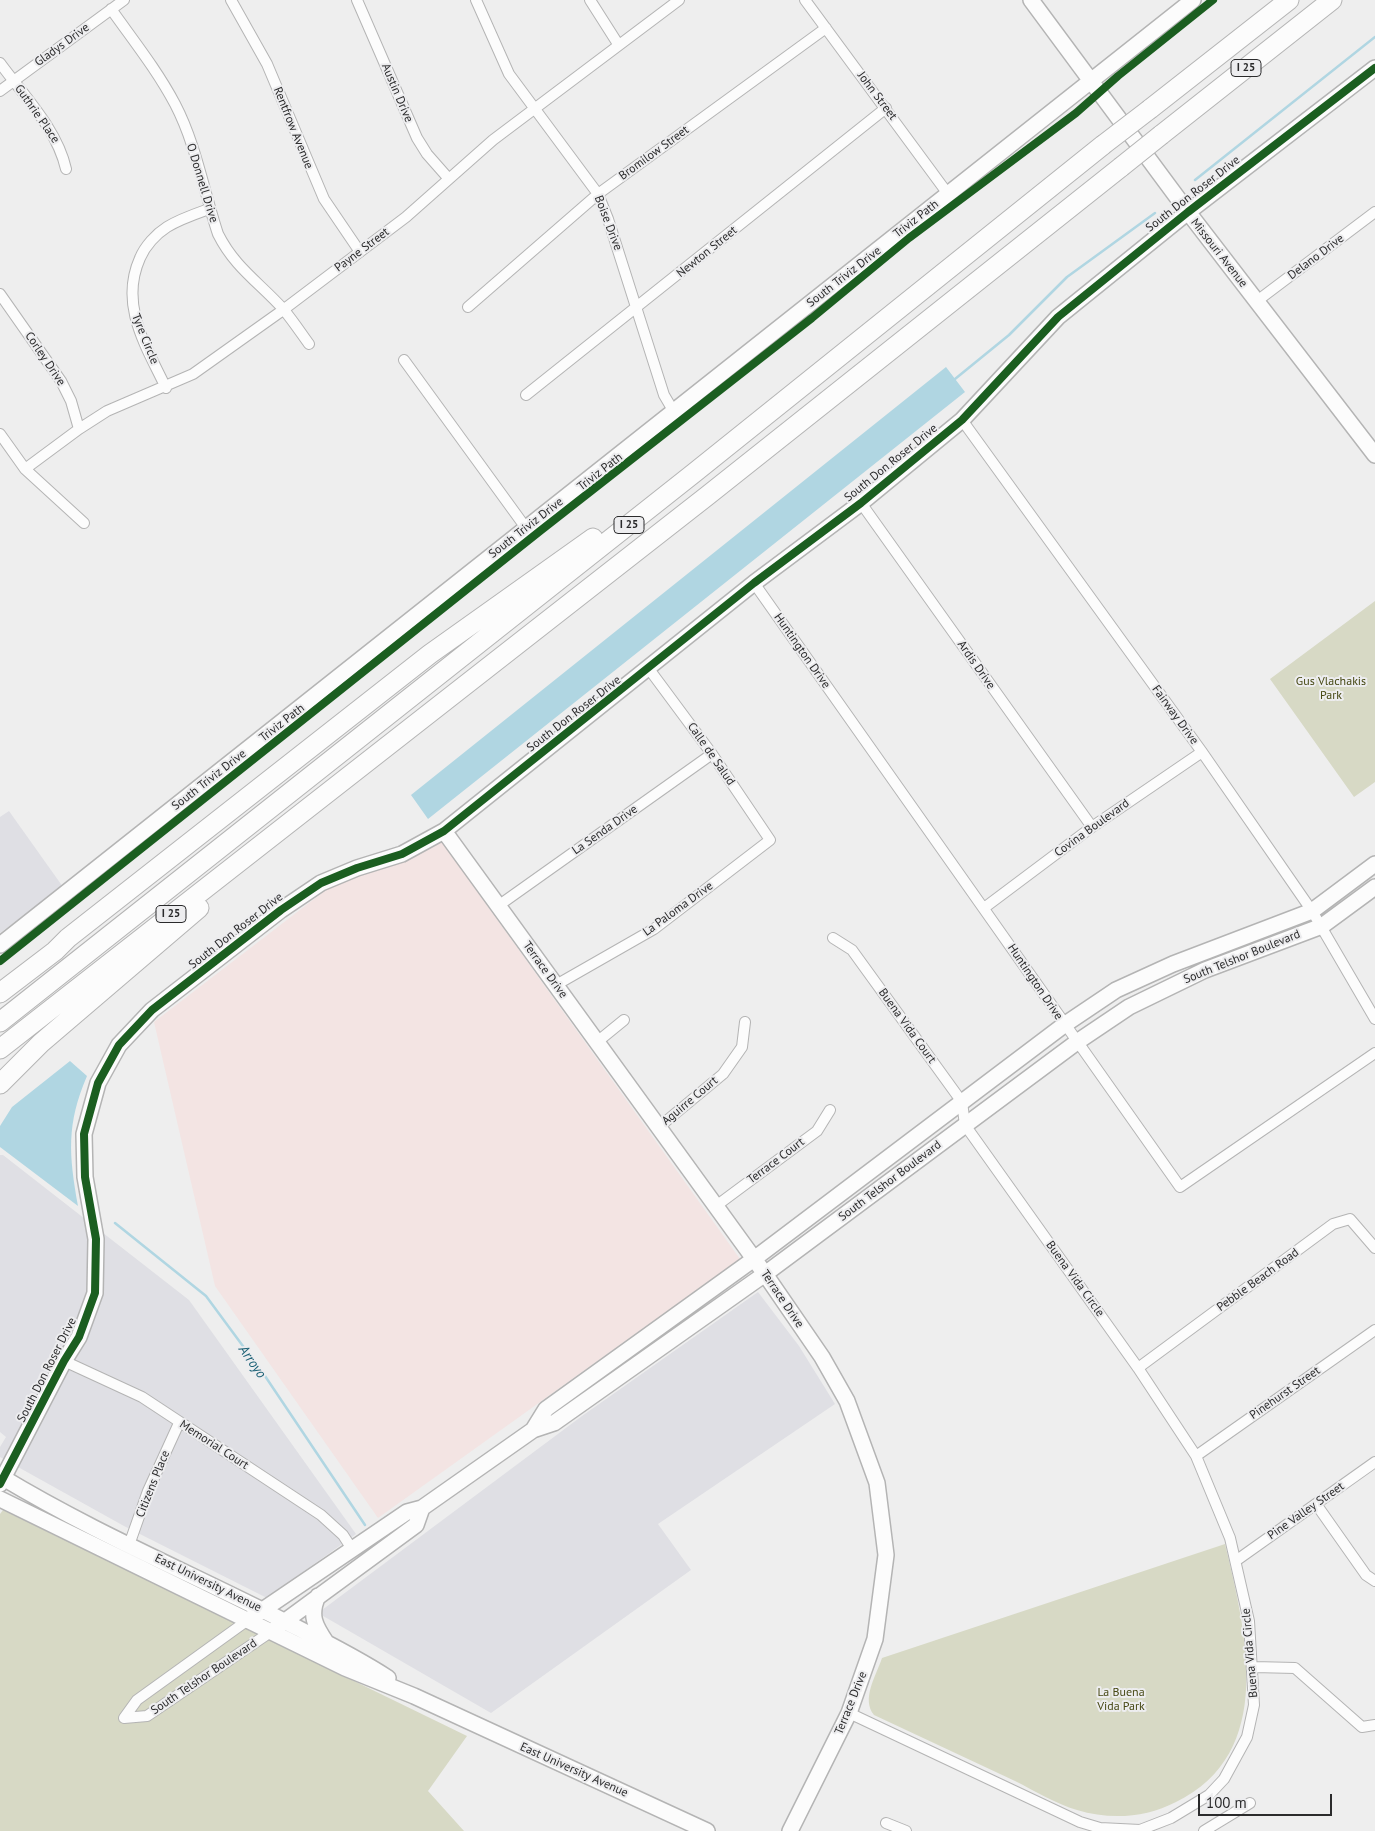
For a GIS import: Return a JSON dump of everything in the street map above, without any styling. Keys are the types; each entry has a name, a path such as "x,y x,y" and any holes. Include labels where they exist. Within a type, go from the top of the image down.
{"highway":[{"name":"I 25","path":"0,1022 1288,0"},
{"name":"I 25","path":"0,1049 707,496 1332,0"},
{"path":"0,993 430,654 752,427"},
{"path":"0,1084 76,1012 231,881 310,805"},
{"path":"0,978 68,938"}],"street":[{"name":"Gladys Drive","path":"0,91 124,0"},
{"name":"Rentfrow Avenue","path":"231,0 253,36 267,64 324,199 360,252"},
{"name":"Austin Drive","path":"357,0 417,138 427,154 449,179"},
{"name":"Boise Drive","path":"476,0 509,74 598,194 664,395 674,412"},
{"path":"590,0 618,44"},
{"name":"Payne Street","path":"25,469 79,429 130,400 166,388 193,374 283,310 406,217 535,108 679,0"},
{"name":"John Street","path":"805,0 948,194"},
{"name":"Missouri Avenue","path":"1031,0 1188,212 1375,455"},
{"name":"South Triviz Drive","path":"0,945 1193,0"},
{"name":"O Donnell Drive","path":"111,9 176,105 194,155 218,234 231,258 283,310 309,344"},
{"name":"Bromilow Street","path":"468,307 598,194 826,28"},
{"name":"Guthrie Place","path":"0,63 55,138 63,153 66,169"},
{"name":"South Don Roser Drive","path":"1,1479 64,1361 79,1337 95,1293 96,1239 85,1177 84,1134 98,1083 119,1045 152,1010 281,910 321,883 357,868 402,854 444,831 754,584 861,503 962,420 1058,317 1188,212 1375,68"},
{"name":"Newton Street","path":"526,395 886,108"},
{"name":"Tyre Circle","path":"166,388 140,334 132,310 131,290 134,272 142,254 153,239 166,227 210,209"},
{"name":"Delano Drive","path":"1257,301 1375,212"},
{"name":"Corley Drive","path":"0,294 61,382 71,401 79,429"},
{"path":"404,360 526,528"},
{"name":"Fairway Drive","path":"962,420 1202,752 1312,911 1375,1019"},
{"path":"0,434 25,469 84,523"},
{"name":"Ardis Drive","path":"861,503 1092,827"},
{"name":"Huntington Drive","path":"754,584 1180,1187 1375,1053"},
{"name":"Calle de Salud","path":"649,669 712,754 770,840"},
{"name":"Covina Boulevard","path":"984,908 1092,827 1202,752"},
{"name":"La Senda Drive","path":"498,906 712,754"},
{"name":"Terrace Drive","path":"444,831 765,1274 840,1388 876,1483 886,1555 875,1639 849,1713 790,1831"},
{"name":"La Paloma Drive","path":"556,985 654,929 770,840"},
{"name":"South Telshor Boulevard","path":"533,1430 546,1410 754,1259 1064,1025 1116,990 1173,964 1312,911 1375,864"},
{"name":"South Telshor Boulevard","path":"422,1508 416,1525 284,1621 272,1632 147,1716 124,1718 137,1700 248,1620 407,1512 422,1508 533,1430 554,1423 765,1274 1077,1042 1129,1007 1205,970 1322,926 1375,887"},
{"name":"Buena Vida Court","path":"833,938 852,950 962,1102 965,1125"},
{"path":"597,1042 624,1020"},
{"name":"Aguirre Court","path":"659,1127 723,1074 742,1047 745,1022"},
{"name":"Terrace Court","path":"716,1206 817,1131 830,1110"},
{"name":"Buena Vida Circle","path":"849,1713 1080,1822 1100,1829 1140,1830 1171,1818 1209,1795 1224,1779 1248,1737 1254,1705 1254,1667 1249,1620 1237,1560 1230,1538 1196,1456 1138,1368 965,1125"},
{"name":"Pebble Beach Road","path":"1138,1368 1334,1224 1350,1219 1375,1248"},
{"name":"Pinehurst Street","path":"1196,1456 1375,1330"},
{"name":"Memorial Court","path":"64,1361 142,1396 321,1515 343,1535 352,1548"},
{"path":"579,1386 588,1399"},
{"name":"Citizens Place","path":"129,1545 148,1491 180,1423"},
{"name":"Pine Valley Street","path":"1237,1560 1375,1462"},
{"name":"East University Avenue","path":"1,1479 355,1657 414,1696"},
{"name":"East University Avenue","path":"0,1500 345,1668 414,1696 487,1732 707,1831"},
{"path":"1316,1504 1366,1575 1375,1581"},
{"path":"318,1596 313,1606 312,1618 327,1643"},
{"path":"1254,1667 1295,1668 1362,1727 1375,1725"},
{"path":"1204,1831 1250,1803"},
{"path":"886,1824 906,1831"}],"shaded area":[{"path":"9,811 63,887 0,933 0,817"},
{"path":"441,841 740,1259 378,1518 215,1286 154,1022 335,883 406,861"},
{"path":"0,1155 3,1155 189,1300 356,1534 267,1598 124,1526 0,1457 0,1447 6,1437 0,1432"},
{"path":"758,1292 799,1346 835,1404 658,1524 691,1570 491,1713 318,1613 582,1416"}],"green space":[{"name":"Gus Vlachakis Park","path":"1375,601 1375,782 1354,797 1270,679"},
{"path":"3,1510 467,1736 428,1791 464,1831 0,1831 0,1514"},
{"name":"La Buena Vida Park","path":"1225,1544 1240,1615 1245,1651 1246,1688 1241,1722 1229,1753 1208,1780 1176,1802 1152,1811 1127,1816 1102,1815 1077,1810 1053,1801 1015,1781 874,1715 870,1709 869,1695 882,1658"}],"water":[{"path":"946,367 965,392 428,819 411,795"},
{"path":"70,1061 87,1076 75,1110 71,1140 71,1155 78,1206 0,1147 0,1126 12,1107"}],"waterway":[{"path":"1195,180 1375,37"},
{"path":"955,379 1009,335 1067,277 1155,213"},
{"name":"Arroyo","path":"115,1223 206,1296 265,1376 365,1525"}],"cycle path":[{"name":"Triviz Path","path":"0,961 540,531 812,318 909,238 1076,113 1118,76 1213,0"},
{"path":"0,1484 64,1361 79,1337 95,1293 96,1239 85,1177 84,1134 98,1083 119,1045 152,1010 281,910 321,883 357,868 402,854 444,831 754,583 861,503 962,420 1058,317 1188,212 1375,68"}]}
